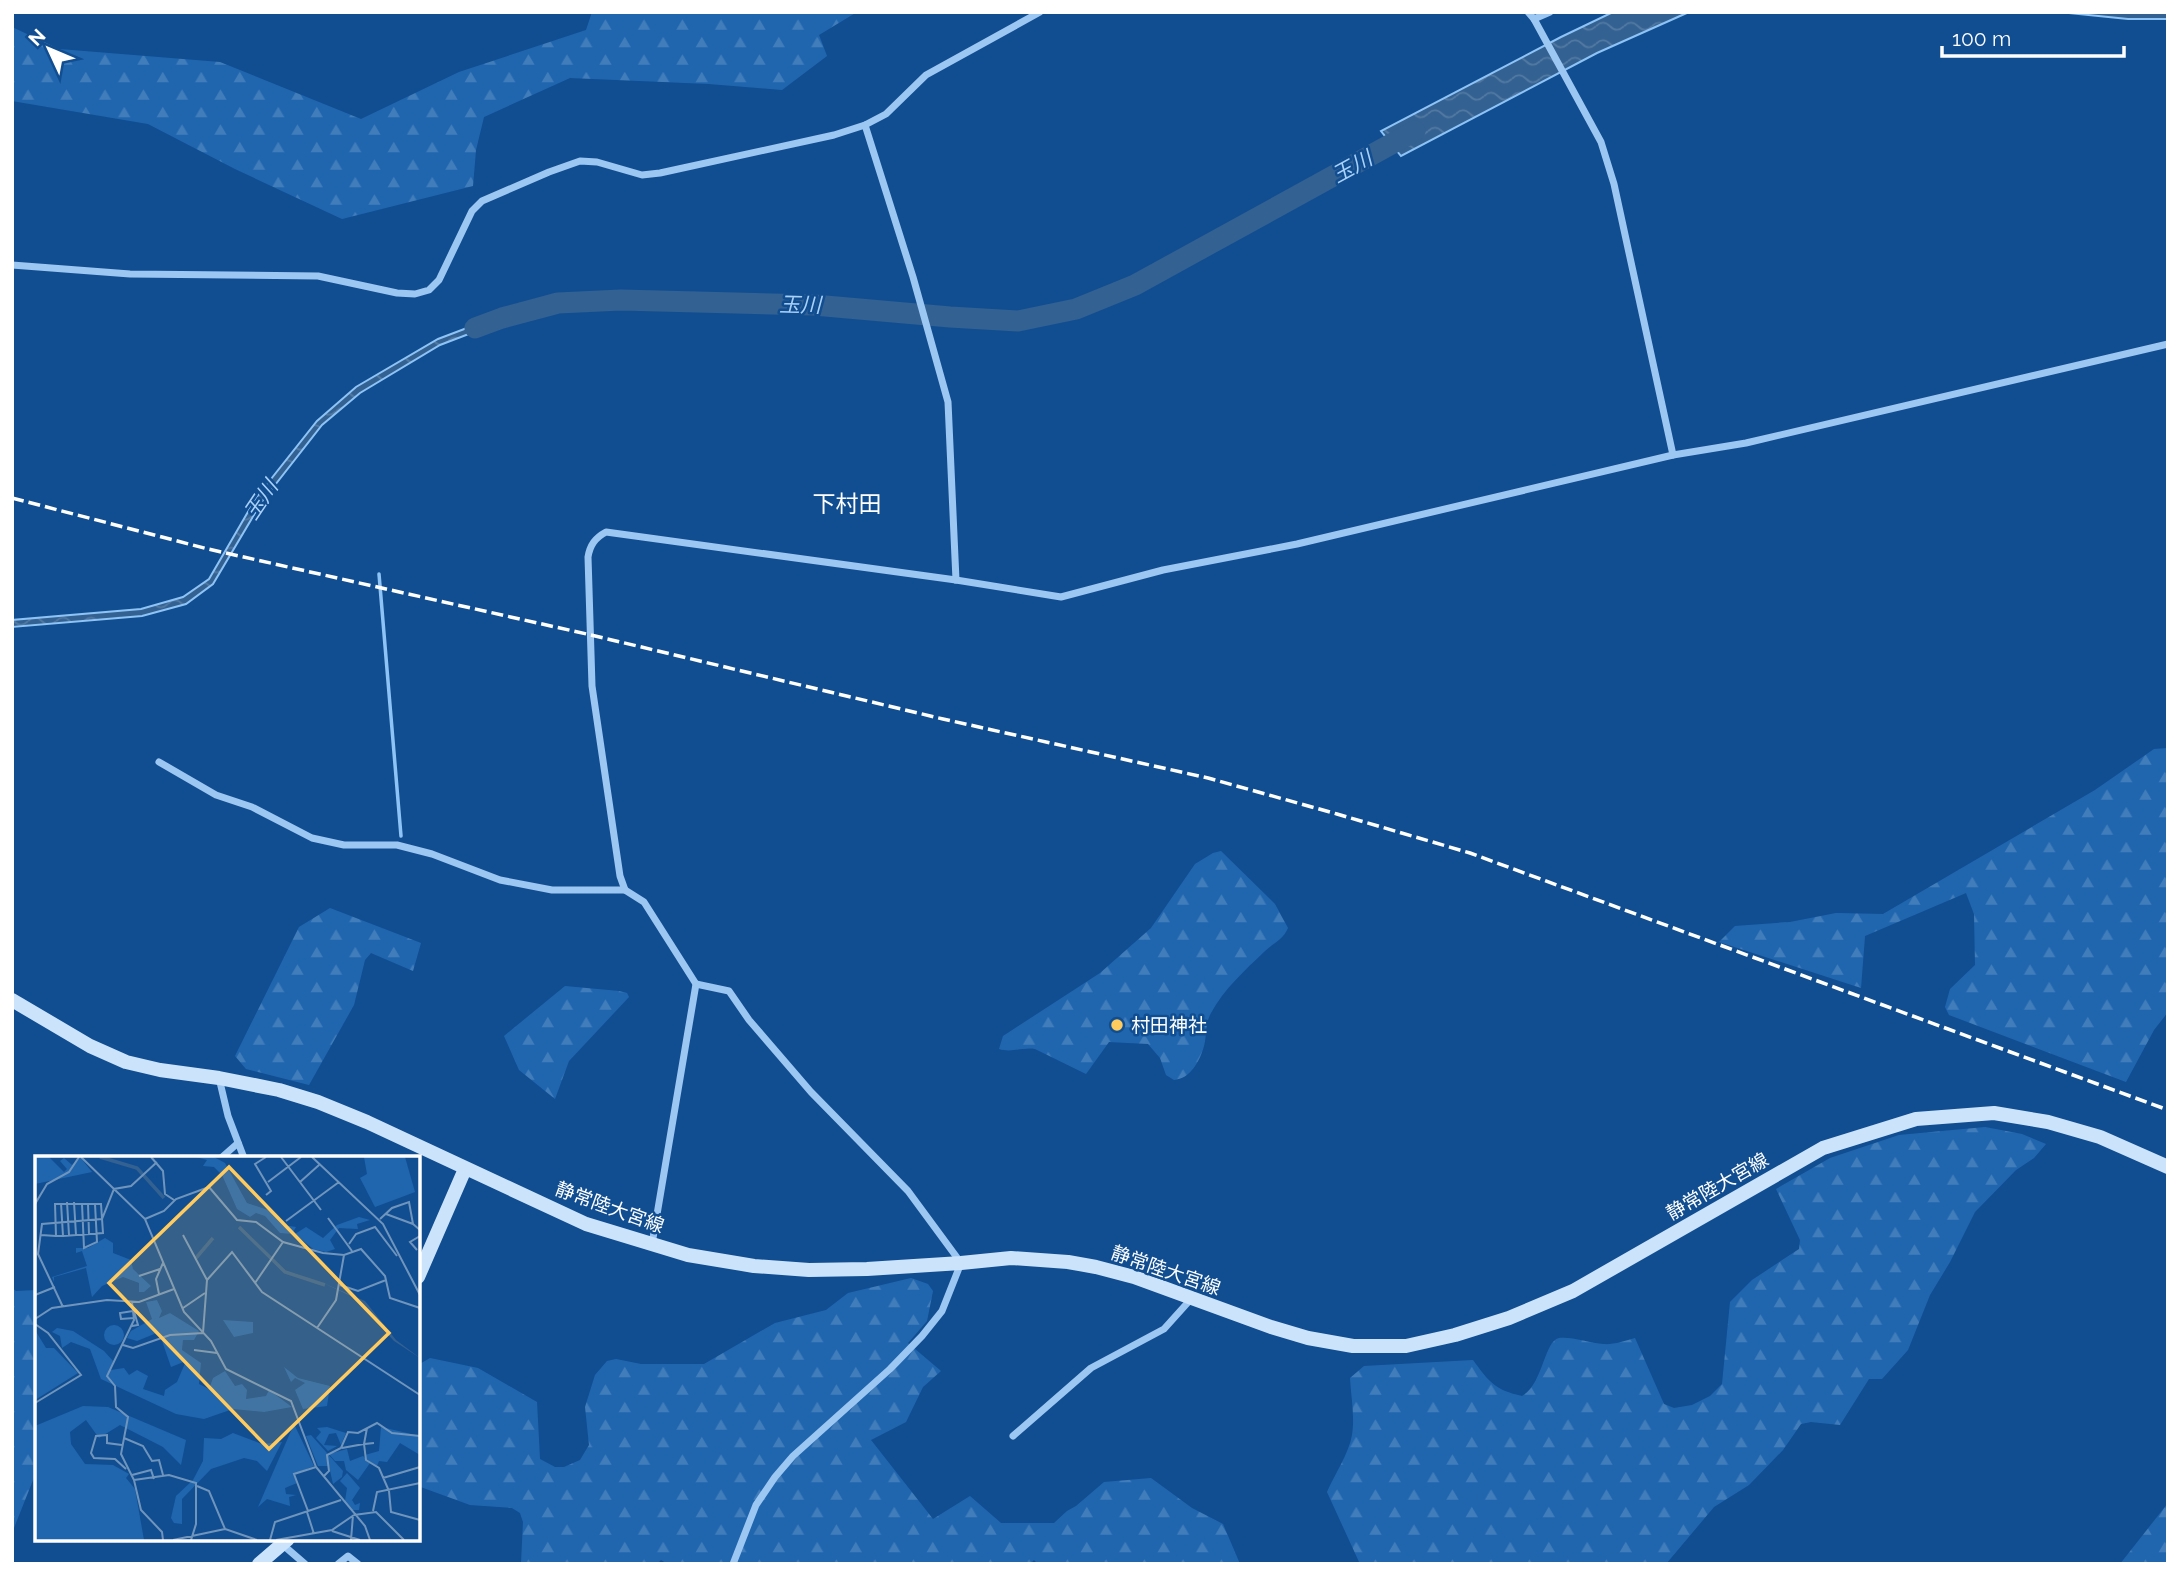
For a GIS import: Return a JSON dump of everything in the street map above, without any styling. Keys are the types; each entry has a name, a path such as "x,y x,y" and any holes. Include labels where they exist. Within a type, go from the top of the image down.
{"main road":[{"name":"静常陸大宮線","path":"12,1000 89,1046 126,1062 279,1090 318,1102 586,1224 701,1257 754,1266 808,1270 1011,1258 1096,1267 1134,1277 1295,1334 1353,1346 1406,1346 1455,1335 1508,1318 1573,1291 1823,1148 1916,1119 1994,1113 2048,1122 2100,1137 2168,1167"},
{"path":"420,1272 465,1169"},
{"path":"259,1564 285,1542"}],"street":[{"path":"12,265 130,274 318,276 397,293 415,294 429,290 439,280 472,211 482,201 580,161 597,162 642,174 660,173 834,135 865,125 886,114 926,75 1040,12"},
{"path":"1528,12 1601,142 1614,184 1673,455"},
{"path":"1534,19 1550,12"},
{"path":"865,125 913,277 948,402 956,580"},
{"path":"625,890 620,876 593,686 588,557 590,547 597,537 606,532 1061,597 1163,570 1297,544 1673,455 1746,443 2168,344"},
{"path":"159,762 216,795 252,807 312,838 344,845 397,845 432,853 500,880 552,890 625,890 644,902 696,984 652,1244"},
{"path":"696,984 729,991 749,1020 811,1092 908,1191 961,1263 942,1311 922,1336 890,1369 793,1456 775,1477 756,1505 733,1564"},
{"path":"219,1078 243,1156"},
{"path":"223,1156 238,1143"},
{"path":"1013,1436 1091,1368 1164,1329 1191,1299"},
{"path":"285,1542 305,1564"},
{"path":"338,1564 348,1556 358,1564"}],"green space":[{"path":"592,12 857,12 819,35 827,56 782,90 570,78 484,117 476,150 473,186 342,219 235,169 148,124 12,101 12,27 59,49 220,62 361,119 459,72 586,30"},
{"path":"2168,748 2168,1012 2154,1030 2126,1082 1949,1015 1945,1007 1950,989 1975,965 1974,914 1966,893 1865,936 1861,988 1719,942 1735,926 1790,922 1836,913 1883,914 2095,790 2154,749"},
{"path":"1221,851 1275,904 1288,928 1281,938 1235,980 1216,1004 1208,1021 1202,1052 1189,1073 1174,1080 1166,1075 1160,1058 1148,1044 1109,1042 1086,1074 1035,1049 999,1049 1003,1036 1100,973 1151,928 1195,864"},
{"path":"330,908 421,943 413,971 371,953 365,960 354,1005 309,1085 246,1069 235,1056 299,927"},
{"path":"565,986 619,991 627,993 629,997 569,1061 555,1099 519,1070 504,1036"},
{"path":"1985,1127 2022,1134 2046,1144 1975,1212 1930,1295 1908,1350 1882,1379 1869,1379 1840,1425 1811,1422 1801,1424 1783,1450 1749,1485 1714,1507 1666,1564 1360,1564 1327,1492 1352,1435 1350,1378 1364,1366 1473,1360 1493,1384 1522,1396 1535,1383 1550,1347 1559,1338 1607,1344 1635,1338 1664,1404 1674,1408 1692,1405 1710,1396 1722,1384 1730,1302 1752,1280 1799,1249 1800,1240 1776,1189 1830,1158 1899,1135"},
{"path":"911,1278 928,1284 933,1291 927,1321 908,1343 941,1371 923,1387 906,1422 871,1440 933,1519 970,1496 1001,1523 1054,1523 1104,1482 1151,1478 1192,1508 1223,1524 1240,1564 1038,1564 1034,1560 1030,1564 668,1564 661,1560 657,1564 521,1564 523,1522 520,1513 512,1508 470,1505 420,1487 420,1364 430,1358 478,1368 537,1402 540,1459 555,1467 564,1467 580,1460 589,1445 585,1407 595,1375 607,1361 616,1359 641,1364 704,1364 775,1323 826,1310 848,1293"},
{"path":"12,1288 16,1291 35,1290 35,1475 12,1533"},
{"path":"2168,1503 2168,1564 2120,1564"}],"water":[{"path":"1613,12 1689,12 1597,53 1401,156 1381,131 1561,37"},
{"path":"2059,12 2168,12 2168,19 2128,19"},
{"path":"501,315 503,321 440,345 360,393 322,425 261,503 213,584 186,604 142,616 12,627 12,620 141,609 183,597 209,579 256,498 317,421 356,387 438,339"}],"waterway":[{"name":"玉川","path":"475,328 558,303 621,300 814,305 1018,321 1076,309 1135,285 1415,131"},
{"path":"379,574 401,836"}],"railway":[{"path":"12,498 208,549 1208,778 1337,814 1470,853 2168,1110"}],"place":[{"name":"村田神社","path":"1117,1025"}],"district":[{"name":"下村田","path":"847,504"}]}
